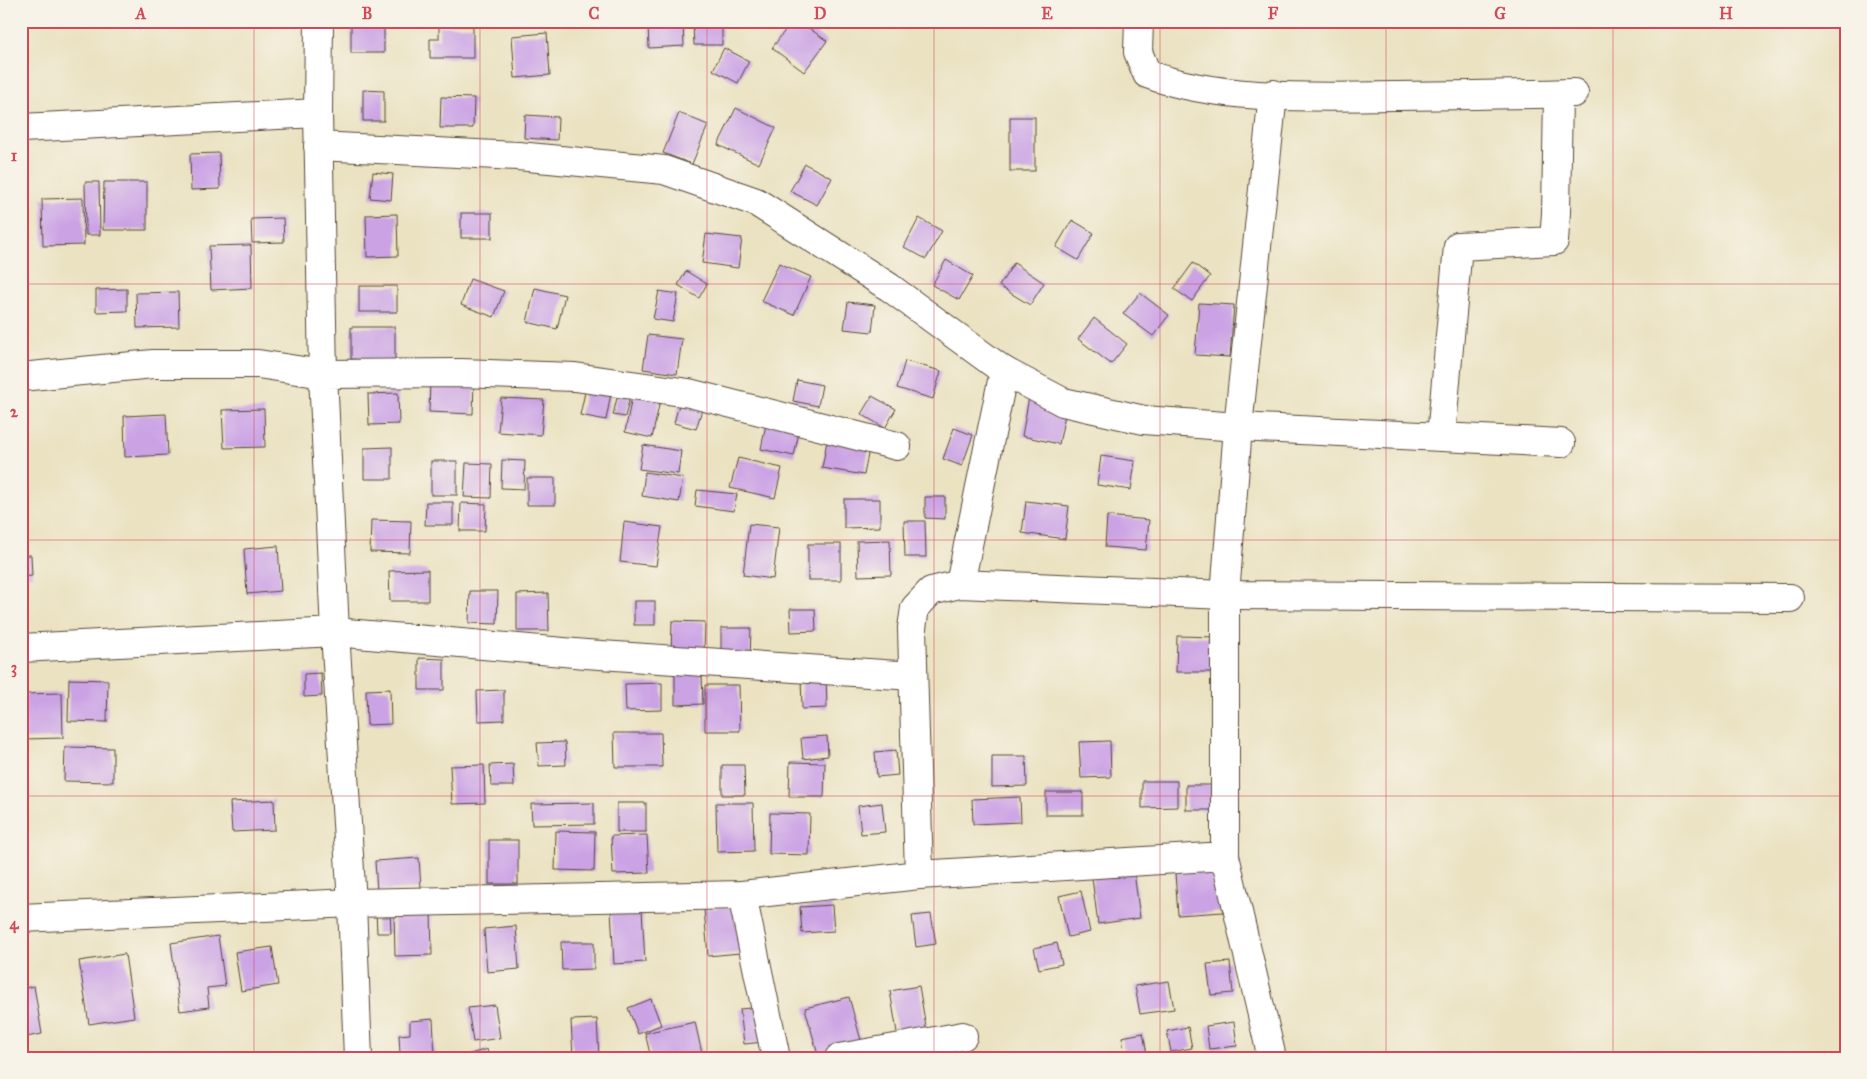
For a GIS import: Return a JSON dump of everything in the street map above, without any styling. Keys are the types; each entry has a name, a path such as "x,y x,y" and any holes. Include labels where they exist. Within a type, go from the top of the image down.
{"street":[{"path":"319,21 318,146 323,374 335,632 352,903 358,1058"},
{"path":"1139,21 1138,52 1147,74 1167,82 1209,90 1317,97 1566,94 1554,241 1458,246 1441,437"},
{"path":"1272,1058 1225,856 1225,594 1238,427 1273,94"},
{"path":"21,128 318,114"},
{"path":"318,146 518,156 664,170 756,202 889,287 1004,372 1063,402 1144,420 1238,427 1561,442"},
{"path":"21,377 153,364 258,364 323,374 461,372 575,377 689,393 896,446"},
{"path":"960,584 1004,372"},
{"path":"919,876 912,628 915,608 932,591 960,584 1225,594 1790,598"},
{"path":"21,648 335,632 586,654 913,676"},
{"path":"21,918 352,903 742,895 919,876 1225,856"},
{"path":"742,895 776,1058"},
{"path":"839,1058 963,1036"}],"building":[{"path":"351,21 384,21 384,53 351,53"},
{"path":"792,21 799,21 827,41 804,72 772,48"},
{"path":"683,22 684,46 649,48 648,23"},
{"path":"693,25 722,25 722,45 694,45"},
{"path":"439,26 473,26 473,58 430,58 430,39 439,39"},
{"path":"547,33 550,75 515,78 512,36"},
{"path":"724,48 749,61 738,83 713,70"},
{"path":"363,90 384,91 384,121 363,121"},
{"path":"441,97 474,98 473,128 440,128"},
{"path":"736,108 776,128 759,164 718,145"},
{"path":"679,113 708,125 692,164 663,153"},
{"path":"525,115 558,117 557,140 524,138"},
{"path":"1010,117 1035,117 1035,171 1010,171"},
{"path":"219,153 220,189 191,190 190,154"},
{"path":"805,164 832,178 817,205 790,191"},
{"path":"373,172 393,174 391,200 370,198"},
{"path":"85,182 99,182 100,235 86,235"},
{"path":"104,182 147,182 147,230 103,230"},
{"path":"83,198 84,245 43,246 42,199"},
{"path":"461,213 492,213 492,238 461,238"},
{"path":"397,214 398,256 367,257 366,215"},
{"path":"283,218 284,242 252,243 251,219"},
{"path":"919,218 942,231 926,259 904,247"},
{"path":"1072,220 1094,233 1078,260 1056,247"},
{"path":"706,234 742,238 738,268 702,263"},
{"path":"251,245 252,288 211,290 209,246"},
{"path":"946,260 973,276 959,300 932,285"},
{"path":"779,263 811,277 794,315 761,301"},
{"path":"1014,263 1044,283 1030,305 999,286"},
{"path":"1193,263 1210,276 1192,301 1174,289"},
{"path":"686,271 707,284 699,298 678,285"},
{"path":"470,279 504,291 494,317 461,305"},
{"path":"359,286 397,286 397,312 359,312"},
{"path":"535,288 565,295 557,329 527,322"},
{"path":"127,289 127,311 96,312 96,290"},
{"path":"659,291 678,294 673,322 653,319"},
{"path":"178,292 179,327 137,328 136,293"},
{"path":"1140,293 1169,315 1153,336 1123,314"},
{"path":"848,302 875,305 872,332 844,329"},
{"path":"1199,303 1234,305 1230,357 1195,355"},
{"path":"1094,318 1127,344 1111,364 1078,339"},
{"path":"351,327 395,327 395,361 351,359"},
{"path":"648,335 682,339 677,374 643,369"},
{"path":"905,361 941,371 933,399 897,388"},
{"path":"797,380 822,385 818,406 793,401"},
{"path":"430,381 474,382 473,414 429,412"},
{"path":"587,383 612,388 606,420 580,415"},
{"path":"619,389 631,392 625,417 613,415"},
{"path":"633,391 661,396 652,438 625,432"},
{"path":"398,393 399,424 369,425 368,394"},
{"path":"872,396 896,409 885,428 861,414"},
{"path":"681,397 704,403 696,429 674,423"},
{"path":"1029,397 1067,405 1059,444 1022,436"},
{"path":"501,398 544,400 541,435 498,432"},
{"path":"264,409 265,447 224,448 222,410"},
{"path":"166,414 168,455 125,457 124,416"},
{"path":"767,419 800,427 794,456 761,449"},
{"path":"954,428 973,435 962,466 943,459"},
{"path":"827,441 869,449 864,475 822,468"},
{"path":"643,445 681,451 678,474 639,469"},
{"path":"392,447 392,479 364,479 364,448"},
{"path":"1101,456 1135,461 1131,490 1097,485"},
{"path":"738,458 782,468 775,498 730,488"},
{"path":"502,460 525,461 524,489 501,488"},
{"path":"431,461 457,461 457,495 431,495"},
{"path":"466,463 492,464 491,498 464,497"},
{"path":"645,472 683,478 679,502 642,496"},
{"path":"527,478 555,478 555,505 527,505"},
{"path":"697,490 737,494 734,511 695,506"},
{"path":"925,497 945,497 945,519 925,518"},
{"path":"844,499 880,499 880,527 844,528"},
{"path":"1026,501 1069,506 1065,539 1022,533"},
{"path":"426,502 453,502 453,525 425,525"},
{"path":"461,503 486,504 485,531 460,531"},
{"path":"1107,516 1149,520 1146,550 1105,547"},
{"path":"371,520 411,521 410,553 370,552"},
{"path":"904,521 925,521 926,557 905,557"},
{"path":"624,522 662,527 656,566 620,562"},
{"path":"749,524 779,527 773,579 743,575"},
{"path":"890,540 891,575 858,576 857,541"},
{"path":"808,544 841,544 841,580 808,580"},
{"path":"278,546 281,591 247,594 244,549"},
{"path":"21,555 31,555 32,576 21,577"},
{"path":"428,570 428,601 390,601 389,571"},
{"path":"470,591 498,591 497,624 469,623"},
{"path":"548,593 549,631 517,631 517,594"},
{"path":"634,601 655,601 655,625 634,625"},
{"path":"790,609 815,609 816,631 791,632"},
{"path":"672,621 705,622 704,655 671,654"},
{"path":"721,628 751,628 750,661 721,661"},
{"path":"1177,636 1217,637 1217,672 1176,672"},
{"path":"419,658 444,659 444,690 419,690"},
{"path":"321,673 322,696 304,697 304,674"},
{"path":"675,673 702,673 703,704 675,705"},
{"path":"826,675 827,708 802,709 801,676"},
{"path":"69,679 108,680 107,722 68,721"},
{"path":"662,683 662,710 626,711 625,684"},
{"path":"705,685 739,685 740,731 705,731"},
{"path":"390,689 391,724 367,725 366,690"},
{"path":"504,690 504,720 478,721 477,691"},
{"path":"62,693 63,738 25,739 23,694"},
{"path":"614,733 661,733 662,767 615,767"},
{"path":"827,736 828,756 803,759 801,738"},
{"path":"1110,741 1111,777 1081,778 1079,742"},
{"path":"565,742 566,765 539,766 537,743"},
{"path":"65,747 113,748 113,782 64,781"},
{"path":"896,750 898,775 877,777 875,752"},
{"path":"992,756 1026,756 1027,786 992,787"},
{"path":"790,762 825,763 824,797 789,797"},
{"path":"513,764 514,786 491,786 490,765"},
{"path":"484,765 485,803 452,804 450,766"},
{"path":"722,765 744,765 745,795 722,795"},
{"path":"1142,781 1177,781 1177,807 1142,808"},
{"path":"1186,785 1219,785 1219,810 1186,810"},
{"path":"1046,792 1083,792 1083,815 1046,815"},
{"path":"1020,797 1021,822 973,824 972,799"},
{"path":"274,800 275,830 232,832 230,802"},
{"path":"594,803 594,824 532,825 531,804"},
{"path":"617,803 646,803 646,832 617,832"},
{"path":"716,803 753,803 754,851 717,852"},
{"path":"882,803 885,832 861,834 858,806"},
{"path":"770,813 810,814 809,855 769,854"},
{"path":"556,831 595,832 594,871 555,870"},
{"path":"647,835 649,873 613,874 611,836"},
{"path":"489,840 518,840 518,884 489,884"},
{"path":"419,858 421,888 377,891 375,861"},
{"path":"1220,870 1223,912 1178,915 1175,873"},
{"path":"1134,872 1140,918 1098,924 1092,878"},
{"path":"1081,891 1090,932 1068,937 1059,896"},
{"path":"832,905 834,931 802,933 800,907"},
{"path":"735,906 740,953 708,956 704,909"},
{"path":"642,909 645,962 614,964 611,910"},
{"path":"390,910 391,933 377,933 376,911"},
{"path":"431,911 432,955 395,956 394,913"},
{"path":"931,914 936,944 916,947 912,916"},
{"path":"516,926 519,969 487,972 484,929"},
{"path":"218,936 225,986 207,988 209,1007 180,1011 171,943"},
{"path":"561,942 594,942 594,969 562,970"},
{"path":"1057,943 1062,964 1039,969 1034,948"},
{"path":"272,947 278,985 241,991 235,952"},
{"path":"125,954 134,1017 89,1024 79,961"},
{"path":"1230,962 1233,993 1211,995 1207,964"},
{"path":"1169,981 1174,1009 1140,1014 1135,986"},
{"path":"34,986 42,1034 21,1038 21,989"},
{"path":"919,986 927,1033 898,1038 890,991"},
{"path":"849,997 862,1044 818,1055 805,1008"},
{"path":"651,999 661,1025 638,1034 628,1008"},
{"path":"495,1005 500,1038 473,1042 468,1008"},
{"path":"760,1007 764,1042 744,1044 740,1009"},
{"path":"433,1019 435,1056 412,1058 412,1053 400,1054 399,1035 410,1034 410,1021"},
{"path":"597,1019 599,1058 573,1058 571,1020"},
{"path":"695,1022 703,1058 651,1058 645,1033"},
{"path":"1234,1022 1237,1046 1209,1049 1206,1026"},
{"path":"1188,1027 1192,1048 1171,1052 1167,1031"},
{"path":"1143,1033 1147,1054 1125,1058 1122,1037"},
{"path":"487,1049 489,1058 467,1058 467,1055"}]}
